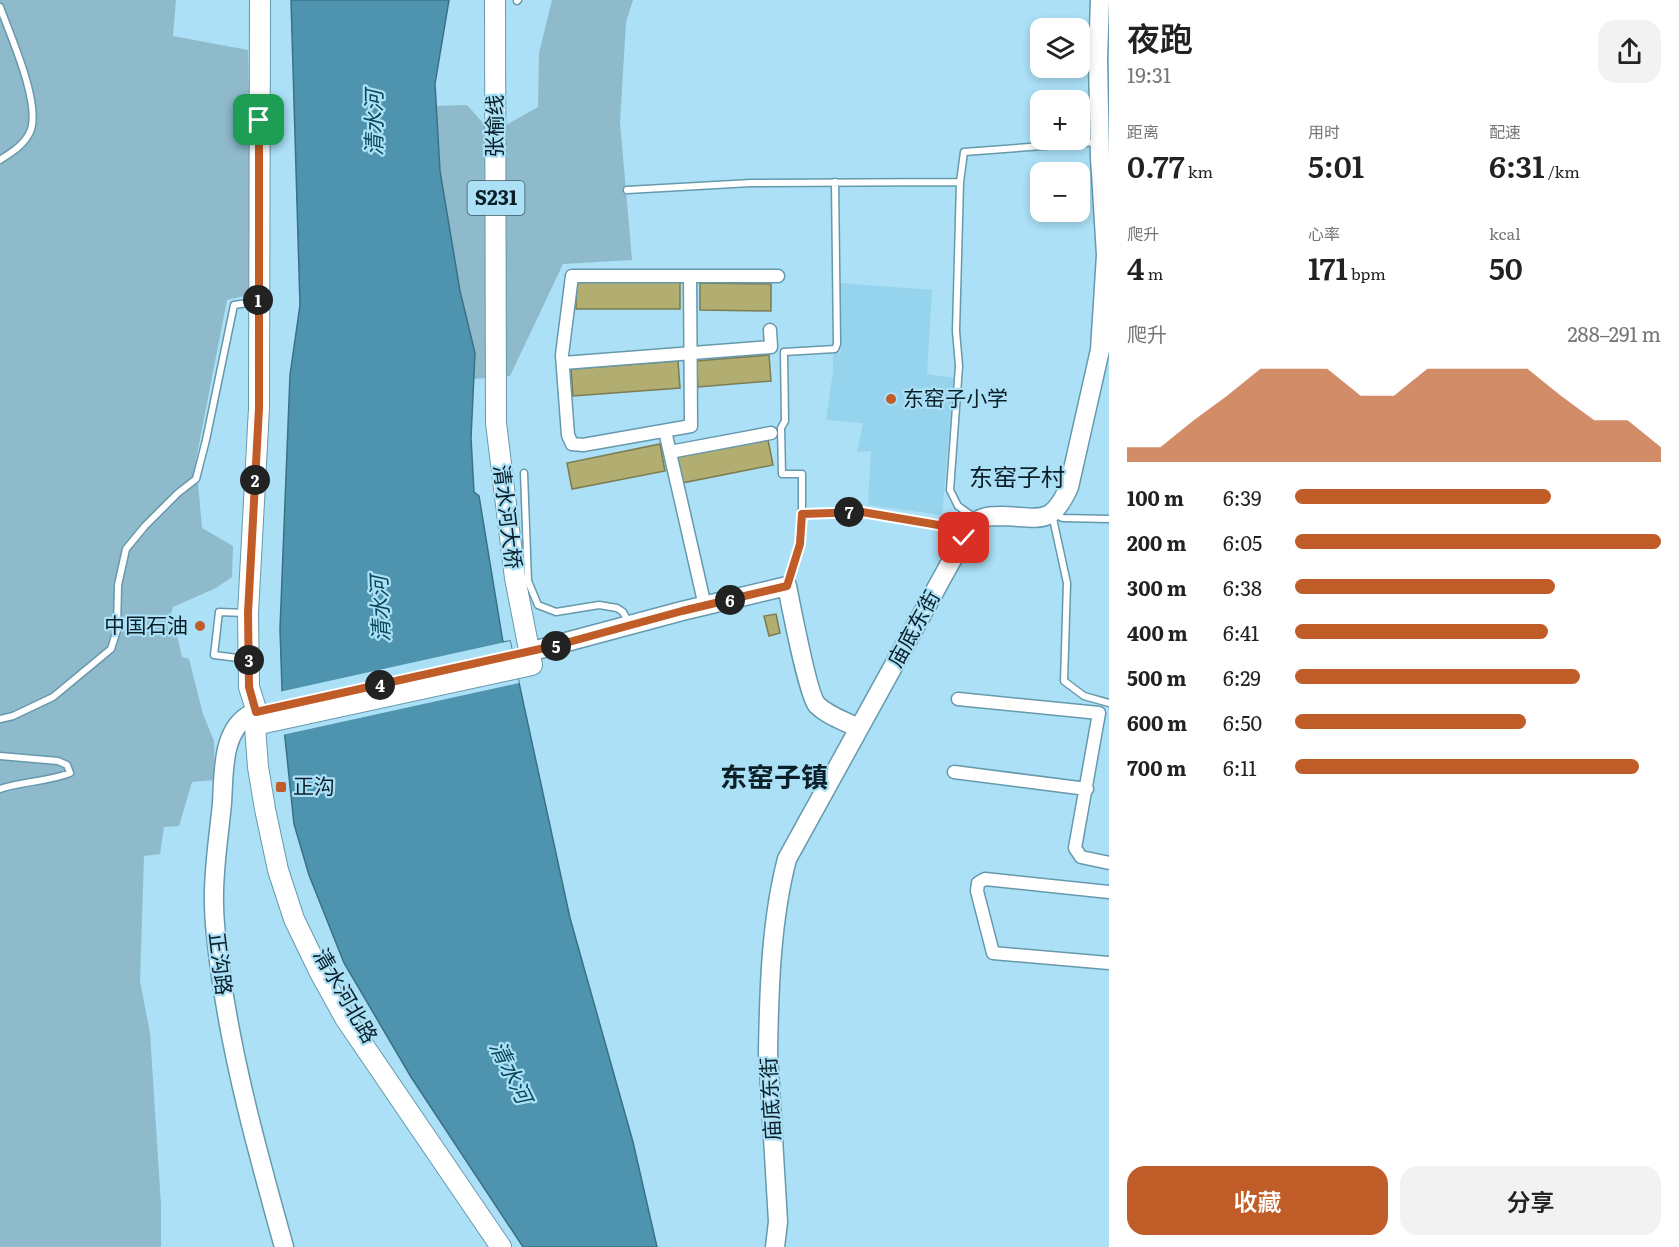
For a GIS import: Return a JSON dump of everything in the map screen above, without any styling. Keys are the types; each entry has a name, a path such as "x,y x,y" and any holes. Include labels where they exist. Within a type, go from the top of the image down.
{"main road":[{"path":"260,0 259,408 248,613 249,687 258,717 523,655"},
{"name":"张榆线","path":"495,0 496,396"},
{"name":"清水河大桥","path":"496,396 496,423 523,655"},
{"name":"清水河北路","path":"258,717 258,768 265,809 278,870 294,919 345,1018 501,1247"},
{"name":"清水河北路","path":"258,717 271,799 286,868 302,916 351,1013 512,1247"}],"street":[{"path":"974,526 990,516 1035,518 1052,514 1061,506 1069,487 1100,350 1106,221 1100,142 1104,109 1098,60 1100,0"},
{"path":"690,276 691,426 583,446 572,444 568,435 563,363 572,276 690,276 778,276"},
{"path":"563,363 771,347 770,330"},
{"path":"665,431 705,606"},
{"path":"670,452 771,433"},
{"name":"庙底东街","path":"774,1247 778,1222 768,1053 776,908 787,859 858,728 974,526"},
{"path":"523,655 539,663 558,645 787,586 815,704 829,714 858,728"},
{"path":"958,699 1099,713 1075,848 1081,857 1109,863"},
{"name":"正沟路","path":"258,717 244,717 231,735 227,753 213,901 228,1026 243,1096 284,1247"},
{"name":"正沟路","path":"258,717 245,733 233,762 222,857 221,903 236,1023 252,1096 293,1247"},
{"path":"954,772 1087,789"},
{"path":"1109,892 985,879 978,883 977,891 993,953 1109,963"}],"lane":[{"path":"0,7 25,77 33,111 31,131 20,147 0,160"},
{"path":"802,514 862,512 962,529 974,526 958,506 950,490 959,366 956,331 960,182 964,152 1100,142"},
{"path":"787,586 800,544 802,474 782,474 781,428 785,421 784,352 835,349 837,344 835,182"},
{"path":"627,190 751,183 960,182"},
{"path":"0,719 12,716 53,697 111,649 117,630 118,585 126,549 145,526 178,493 196,479 207,440 234,306 258,301"},
{"path":"524,473 528,581 538,605 556,612 598,605 617,608 623,612 631,625"},
{"path":"1052,514 1063,518 1109,519"},
{"path":"1052,514 1067,583 1064,681 1084,696 1109,704"},
{"path":"248,613 219,612 214,655 249,660"},
{"path":"0,756 58,761 67,765 70,773 56,779 16,784 0,789"}],"shaded area":[{"path":"0,0 176,0 173,36 248,50 253,294 227,300 196,460 202,528 233,546 232,577 216,588 173,607 167,628 177,635 182,657 189,659 203,714 214,741 215,780 192,782 179,826 164,827 160,854 144,856 140,981 150,1033 161,1205 161,1247 0,1247"},
{"path":"552,0 633,0 626,22 620,122 632,260 563,264 510,376 474,379 475,353 460,291 440,171 436,106 467,105 492,133 538,107 539,53"},
{"name":"东窑子小学","path":"840,283 932,290 927,374 954,378 942,515 868,505 871,451 857,452 863,423 826,420 833,371 833,353 841,353"}],"water":[{"name":"清水河","path":"291,0 449,0 435,84 440,171 460,291 475,353 471,438 474,492 479,496 503,642 510,641 570,918 633,1142 657,1247 523,1247 411,1077 344,963 309,875 294,824 283,719 280,629 290,375 300,305"}],"pier":[{"path":"510,641 519,683 282,735 279,692"}],"building":[{"path":"576,281 680,282 680,309 576,309"},
{"path":"700,283 771,284 771,311 700,310"},
{"path":"769,355 771,381 698,387 696,361"},
{"path":"678,361 680,388 573,396 571,369"},
{"path":"768,440 773,465 682,483 677,457"},
{"path":"660,444 665,471 572,489 567,463"},
{"path":"776,614 780,633 769,636 764,616"}],"place":[{"name":"东窑子小学","path":"891,399"},
{"name":"中国石油","path":"200,626"},
{"name":"正沟","path":"281,787"}],"district":[{"name":"东窑子村","path":"1017,478"},
{"name":"东窑子镇","path":"774,778"}],"route":[{"path":"259,120 259,408 248,613 249,687 256,712 558,645 682,611 787,586 800,544 802,514 862,512 962,529 969,532 964,538"}]}
